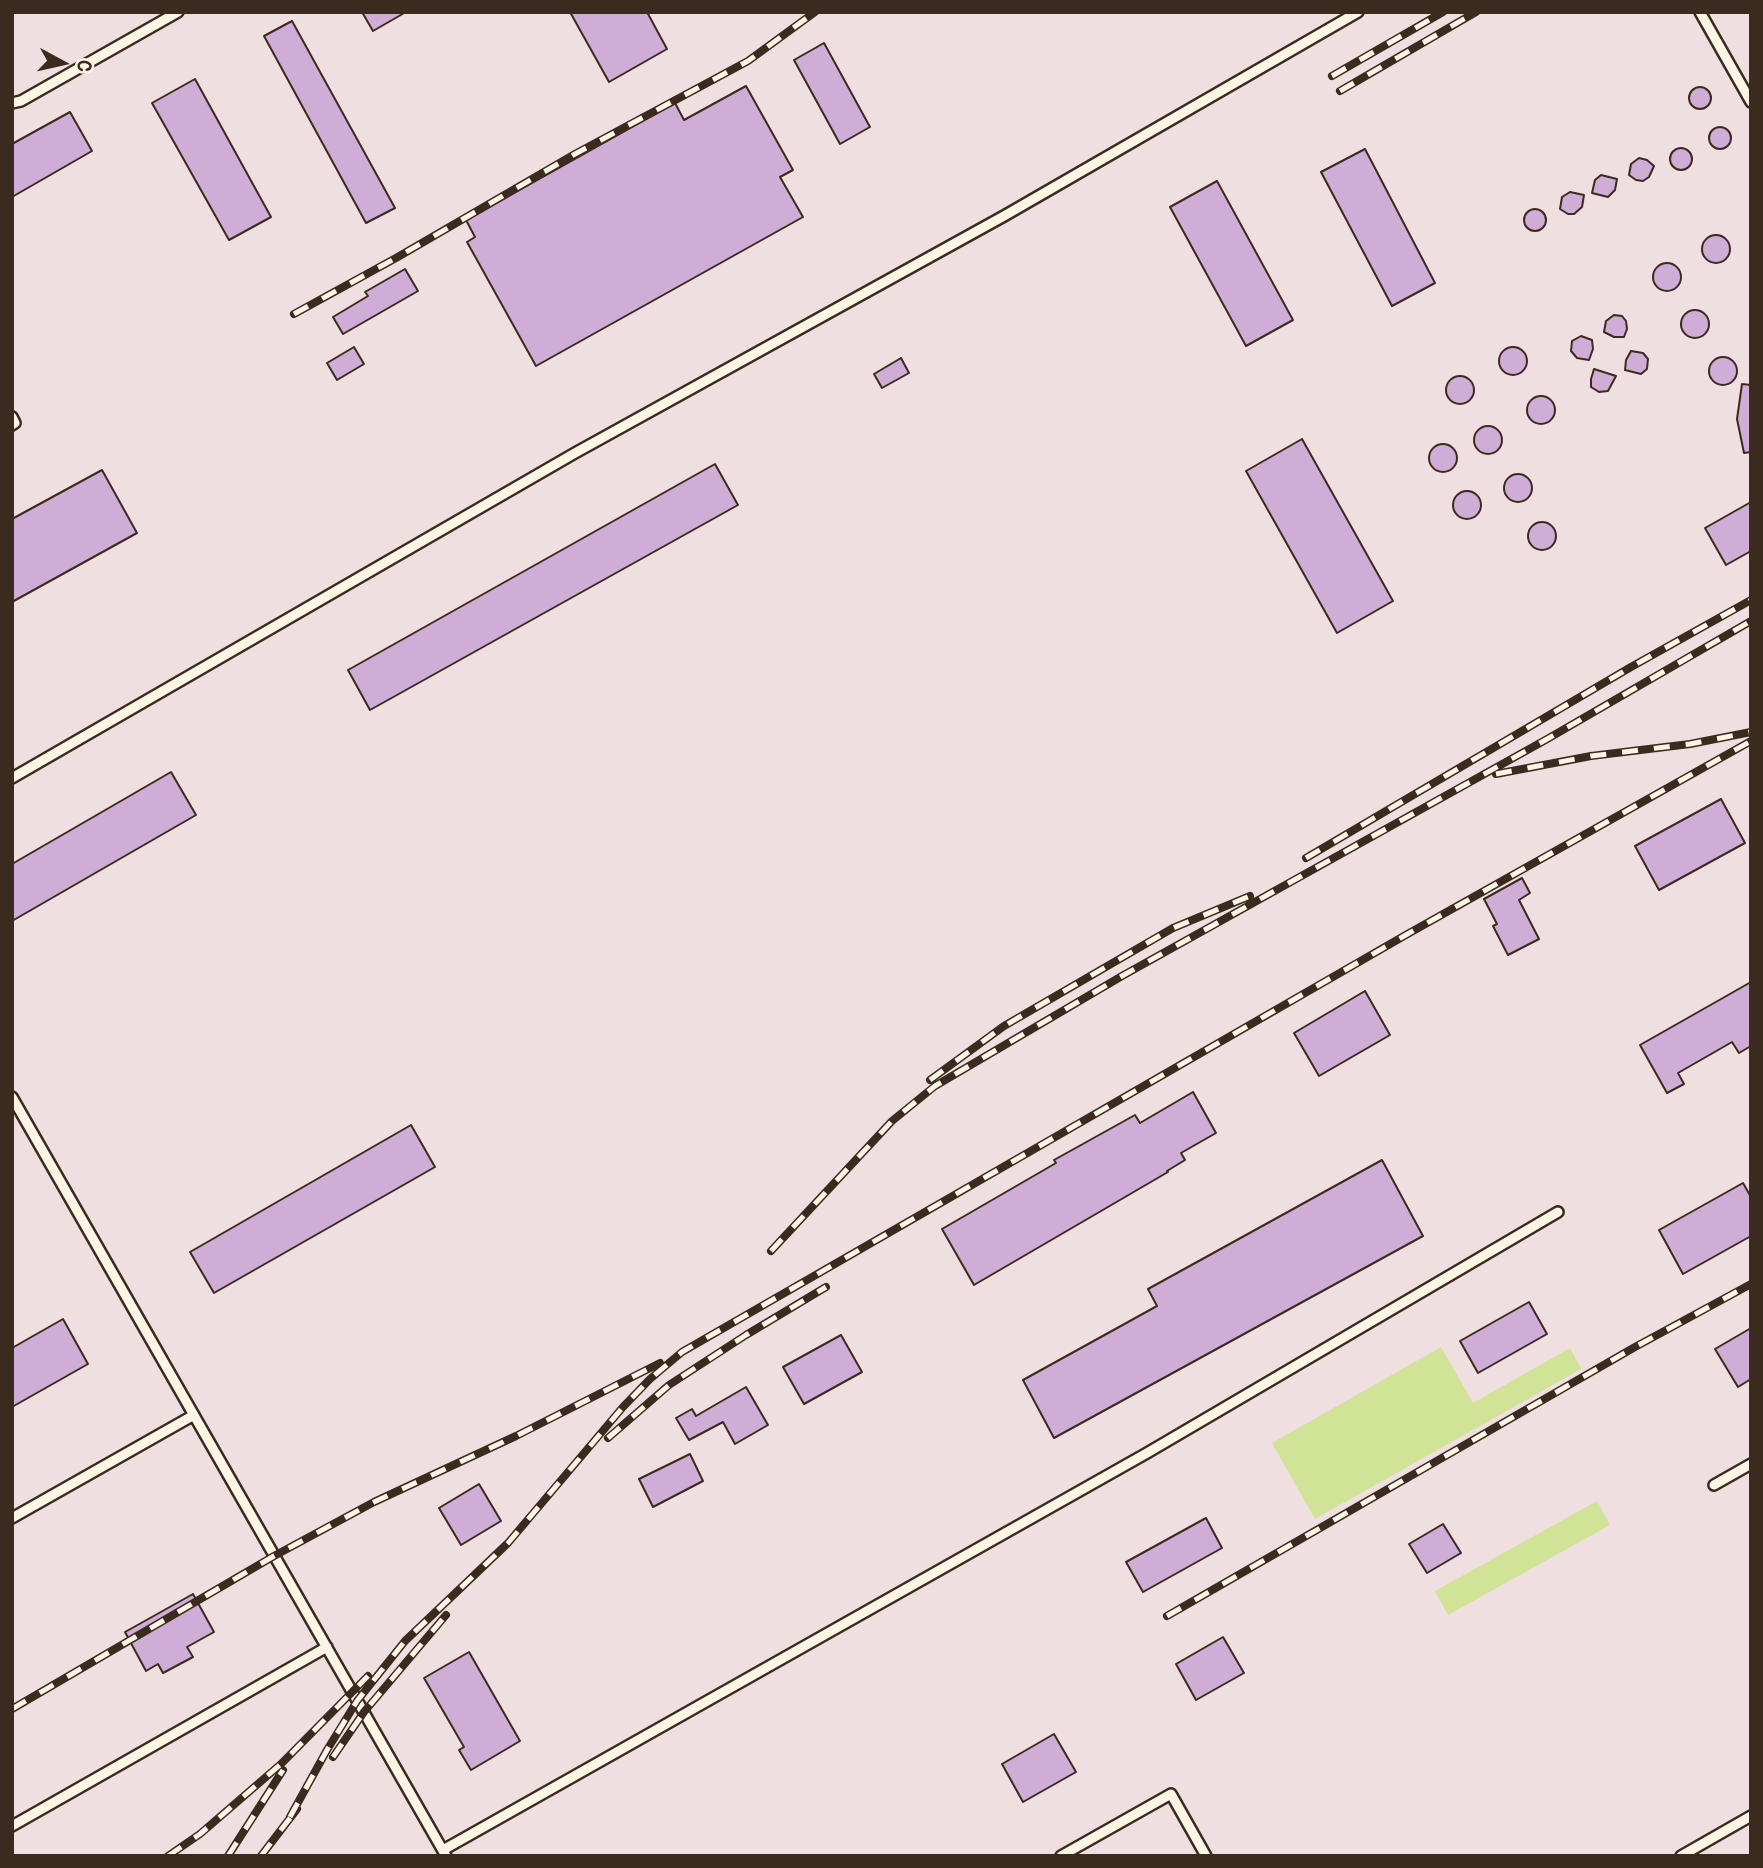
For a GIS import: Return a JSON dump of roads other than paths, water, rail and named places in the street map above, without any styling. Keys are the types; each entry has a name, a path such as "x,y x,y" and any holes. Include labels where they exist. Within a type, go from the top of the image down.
{"lane":[{"path":"12,103 21,101 178,12"},
{"path":"12,778 575,453 1004,216 1358,12"},
{"path":"1700,12 1751,102"},
{"path":"12,417 15,423 12,425"},
{"path":"12,1097 444,1853 1147,1453 1558,1212"},
{"path":"12,1518 194,1415"},
{"path":"1714,1485 1751,1464"},
{"path":"12,1826 327,1647"},
{"path":"1061,1856 1171,1794 1206,1856"},
{"path":"1681,1856 1751,1816"}],"railway":[{"path":"294,314 575,154 748,61 815,12"},
{"path":"1332,76 1443,12"},
{"path":"1340,91 1476,12"},
{"path":"1306,858 1631,667 1751,600"},
{"path":"771,1251 892,1121 935,1086 1122,976 1549,738 1751,621"},
{"path":"1496,774 1591,756 1690,744 1751,732"},
{"path":"290,1817 357,1701 405,1641 508,1543 623,1407 682,1352 1404,936 1751,741"},
{"path":"930,1080 1004,1026 1173,928 1250,896"},
{"path":"1167,1616 1635,1347 1751,1284"},
{"path":"608,1438 669,1385 826,1287"},
{"path":"12,1709 274,1556 374,1502 516,1436 660,1363"},
{"path":"333,1757 364,1712 446,1615"},
{"path":"168,1856 200,1834 281,1764 368,1676"},
{"path":"228,1856 283,1770"},
{"path":"261,1856 297,1809"}]}
